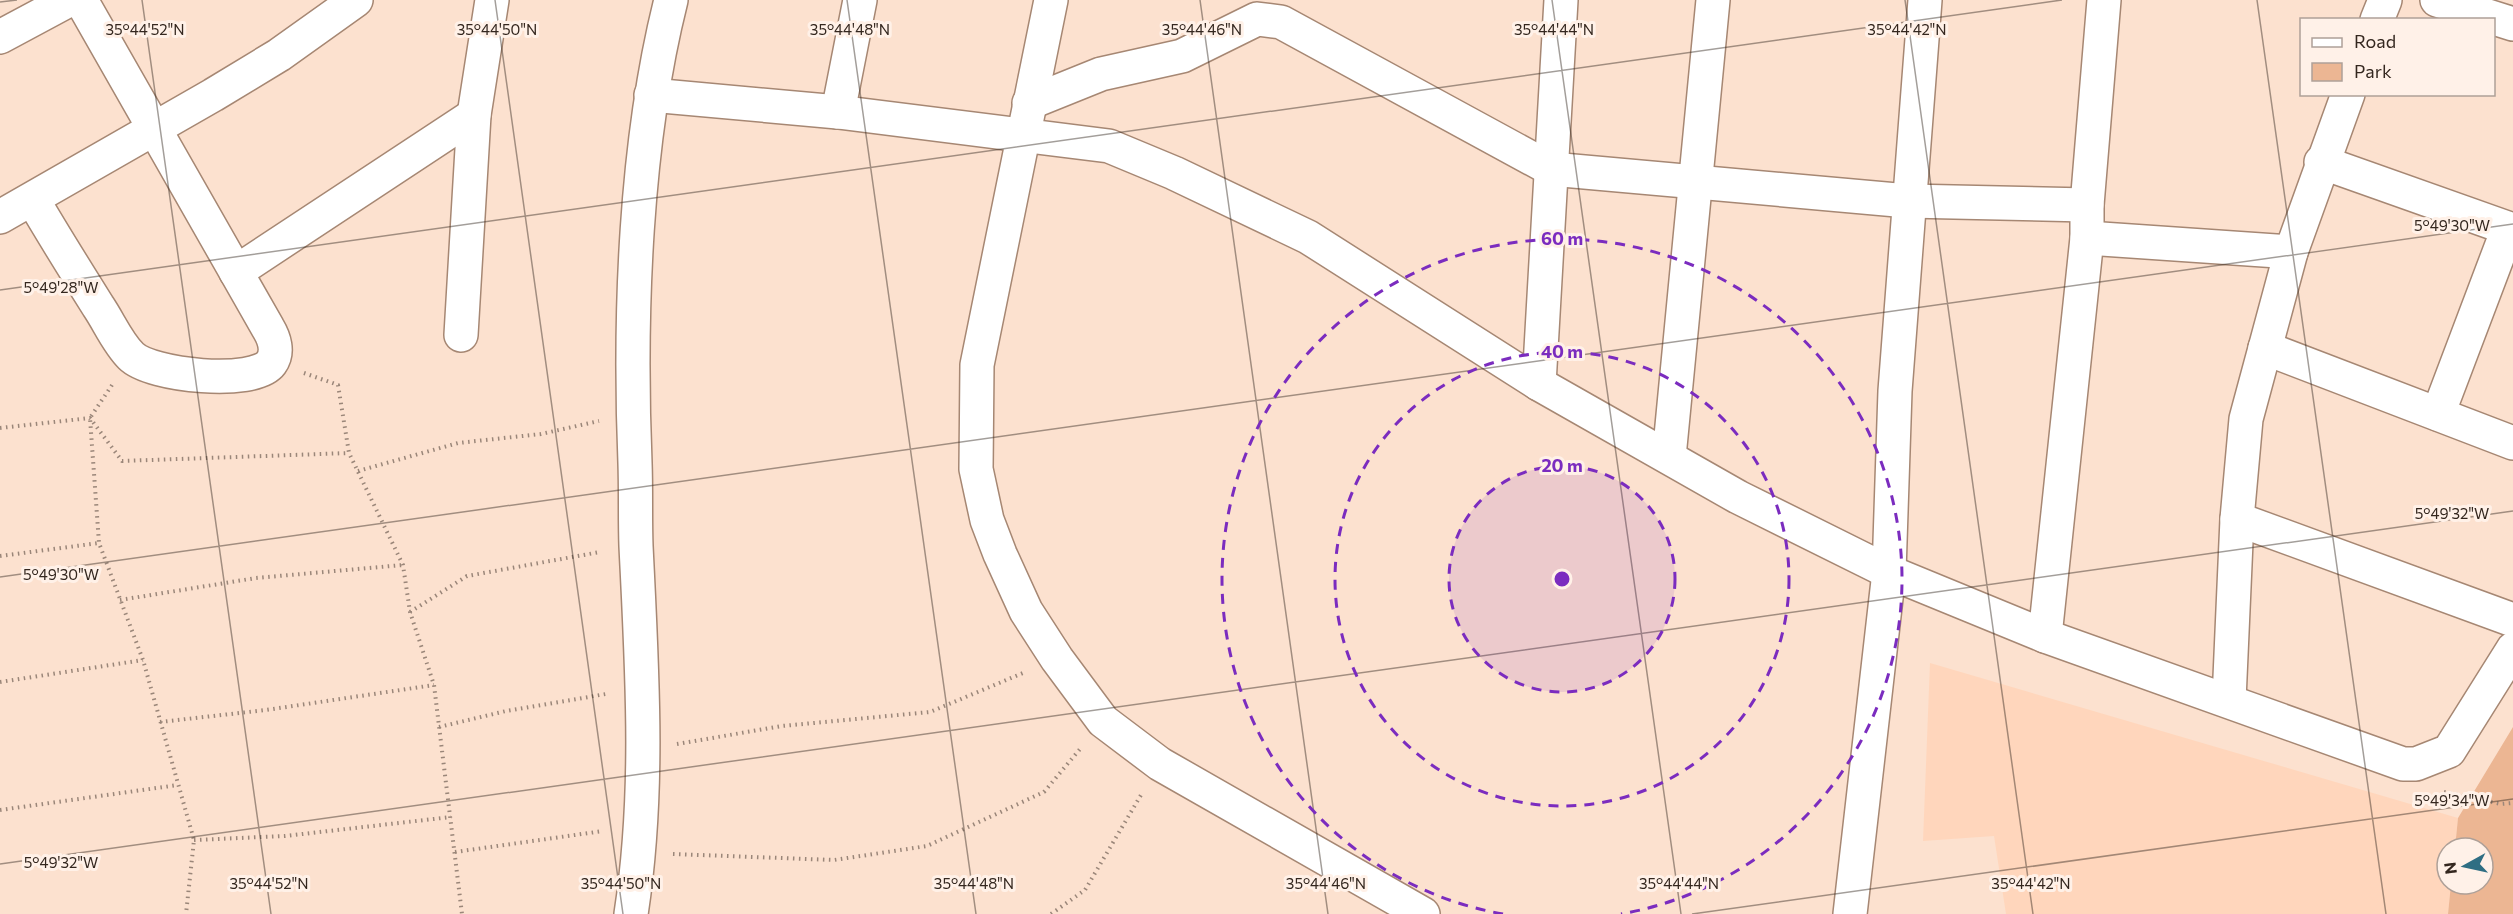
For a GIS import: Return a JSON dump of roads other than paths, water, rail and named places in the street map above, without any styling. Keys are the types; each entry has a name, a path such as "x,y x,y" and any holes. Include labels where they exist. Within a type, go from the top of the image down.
{"street":[{"path":"0,37 69,0"},
{"path":"33,200 115,335 132,357 164,371 203,376 247,373 266,367 272,361 275,345 273,337 81,0"},
{"path":"0,217 33,200 279,55 356,0"},
{"path":"461,335 474,115 492,0"},
{"path":"631,914 639,839 644,749 632,414 638,239 651,95 671,0"},
{"path":"838,112 860,0"},
{"path":"1051,0 976,365 976,469 987,520 1000,555 1026,611 1057,659 1103,721 1160,764 1423,914"},
{"path":"1539,384 1561,0"},
{"path":"1669,457 1713,0"},
{"path":"1850,914 1889,572 1895,392 1925,0"},
{"path":"2045,636 2088,238 2087,205 2104,0"},
{"path":"2379,18 2385,0"},
{"path":"2437,0 2494,18"},
{"path":"2495,18 2513,24"},
{"path":"1029,103 1101,74 1182,56 1205,47 1226,33 1257,19 1269,19 1281,22 1551,169 1908,201 2087,205"},
{"path":"651,95 838,112 1109,146 1174,173 1308,237 1539,384 1737,497 1889,572 2045,636 2403,764 2416,764 2449,751 2513,649"},
{"path":"2229,700 2237,519 2246,419 2290,252 2321,162 2347,96"},
{"path":"236,272 474,115"},
{"path":"2321,162 2511,230 2438,414"},
{"path":"2088,238 2290,252"},
{"path":"2265,348 2513,443"},
{"path":"2237,519 2513,620"}]}
